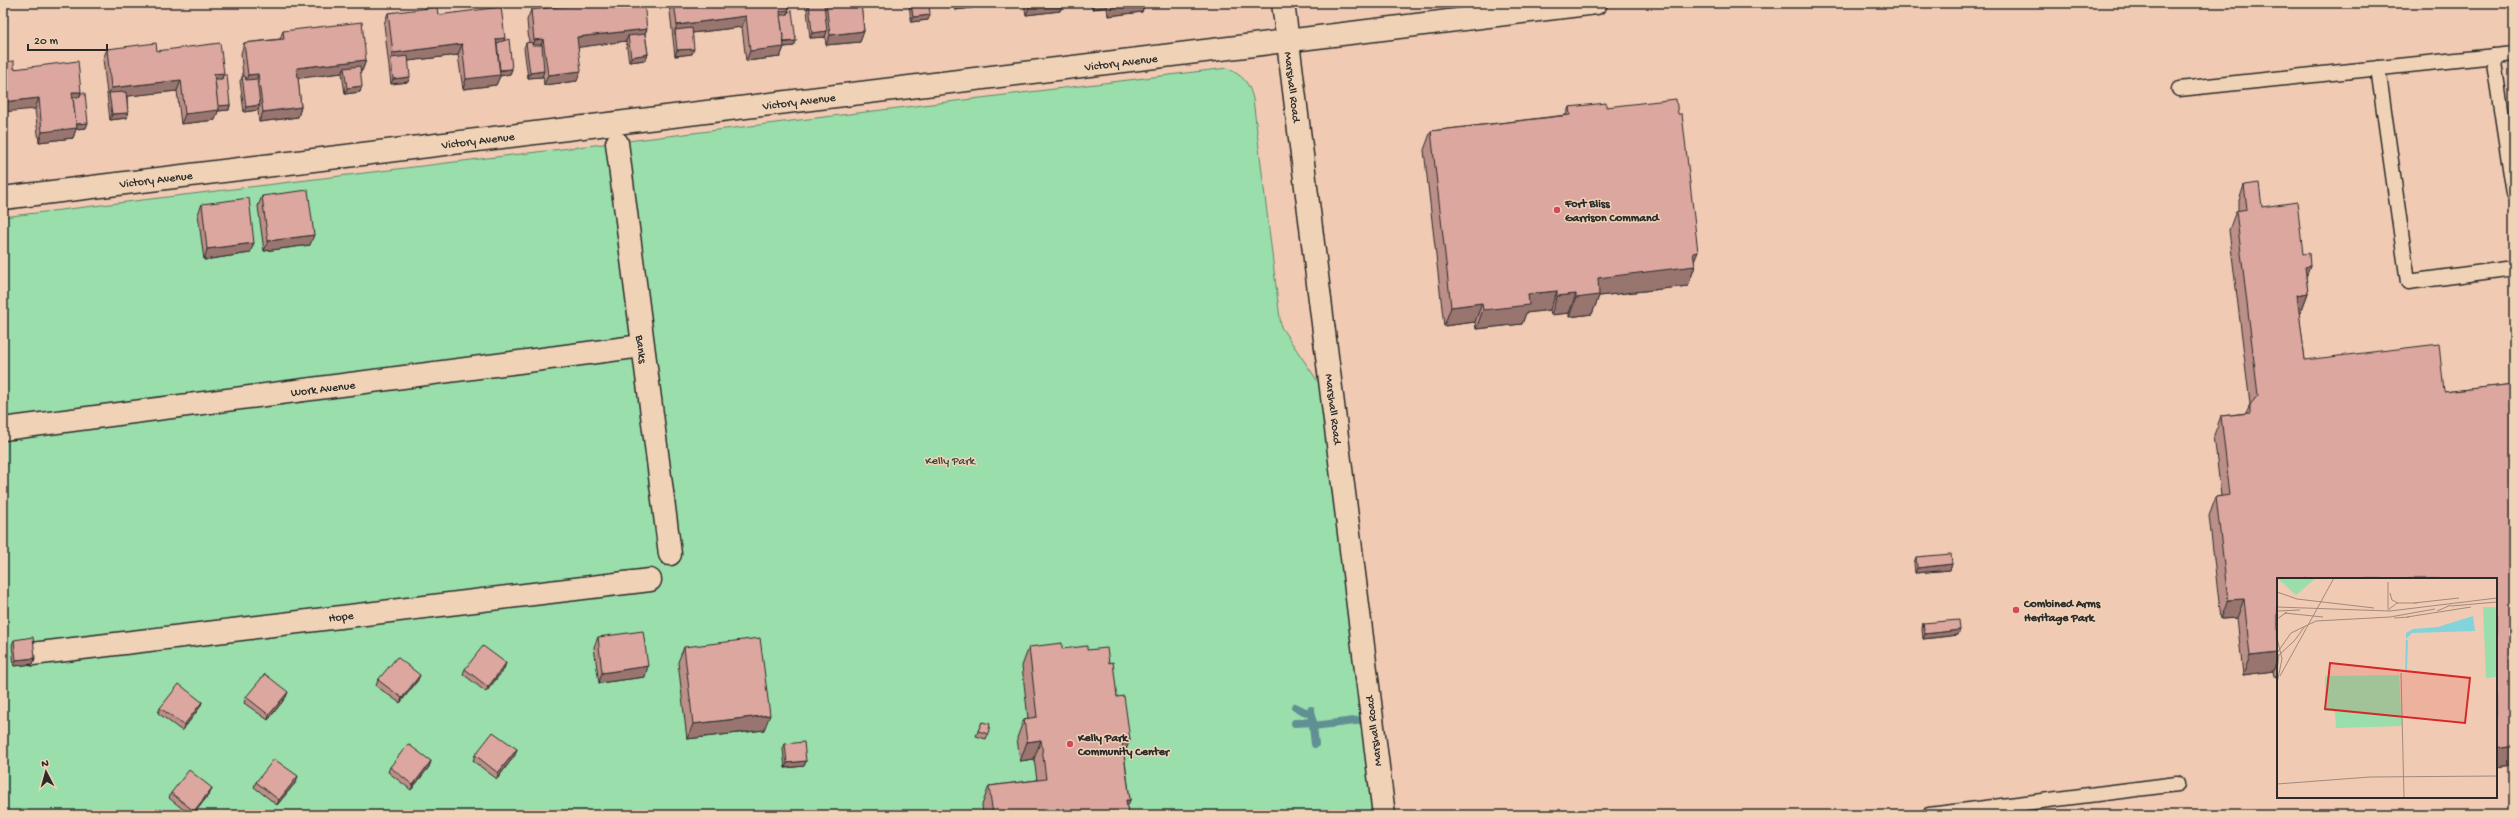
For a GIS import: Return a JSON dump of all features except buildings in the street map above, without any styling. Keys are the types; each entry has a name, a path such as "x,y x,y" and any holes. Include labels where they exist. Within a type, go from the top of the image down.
{"street":[{"name":"Marshall Road","path":"1283,3 1384,815"},
{"name":"Victory Avenue","path":"3,198 1288,42 1596,3"},
{"name":"Banks","path":"617,143 670,554"},
{"name":"Work Avenue","path":"3,429 642,346"},
{"name":"Hope","path":"32,654 650,580"}],"lane":[{"path":"2179,89 2514,54"},
{"path":"2493,56 2514,194"},
{"path":"2378,68 2408,282 2514,268"},
{"path":"1929,815 2176,784"}],"green space":[{"name":"Kelly Park","path":"1227,68 1244,80 1250,88 1253,99 1281,327 1334,405 1384,815 3,815 3,217"}],"waterway":[{"path":"1295,707 1312,715"},
{"path":"1311,710 1315,744"},
{"path":"1313,726 1371,719"},
{"path":"1295,723 1313,722"}],"place":[{"name":"Fort Bliss Garrison Command","path":"1557,210"},
{"name":"Combined Arms Heritage Park","path":"2016,610"},
{"name":"Kelly Park Community Center","path":"1070,744"}]}
